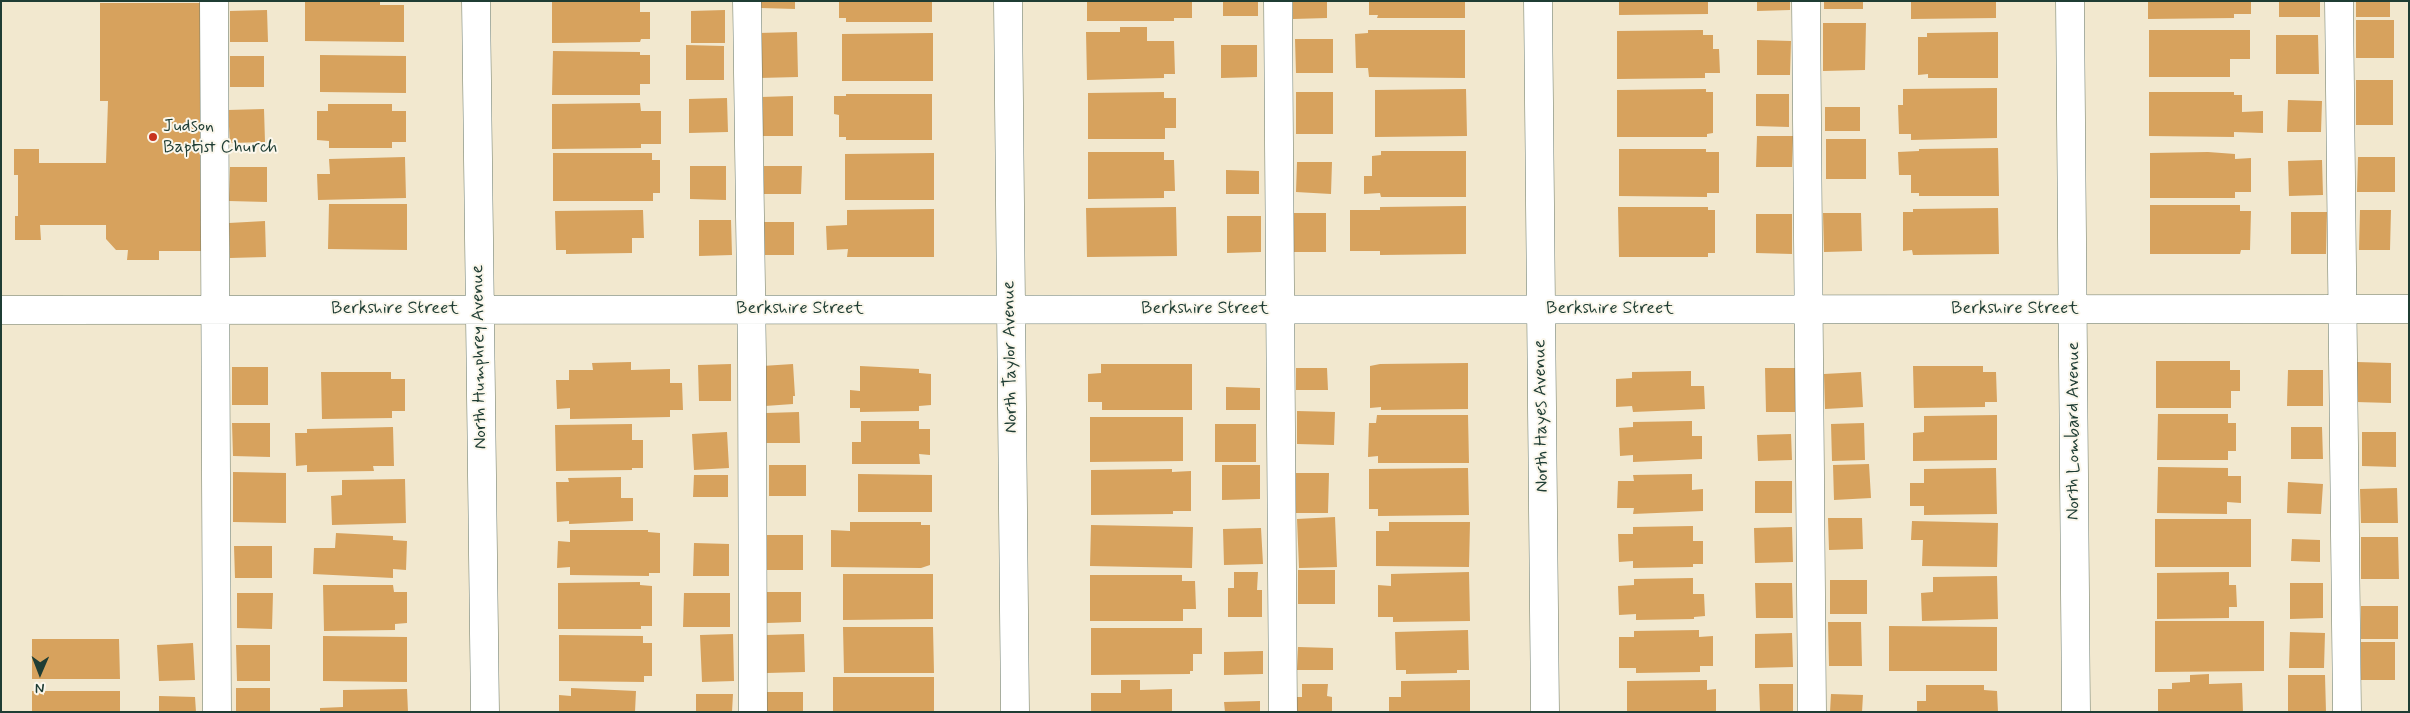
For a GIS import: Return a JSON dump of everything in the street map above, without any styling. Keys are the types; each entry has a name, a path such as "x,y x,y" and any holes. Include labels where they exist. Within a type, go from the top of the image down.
{"street":[{"path":"214,1 217,712"},
{"name":"North Humphrey Avenue","path":"476,1 485,712"},
{"path":"747,1 752,309 753,712"},
{"name":"North Taylor Avenue","path":"1008,1 1015,712"},
{"path":"1278,1 1283,712"},
{"name":"North Hayes Avenue","path":"1538,1 1545,712"},
{"path":"1806,1 1812,712"},
{"name":"North Lombard Avenue","path":"2070,1 2076,712"},
{"path":"2339,1 2347,712"},
{"name":"Berkshire Street","path":"1,310 2409,309"}],"building":[{"path":"305,1 380,1 380,5 404,5 404,42 305,41"},
{"path":"552,1 640,1 640,12 650,12 650,39 641,39 640,42 552,43"},
{"path":"761,1 795,1 795,9 761,8"},
{"path":"839,1 932,1 932,22 846,22 846,18 839,18"},
{"path":"1087,1 1192,1 1192,18 1174,18 1174,21 1087,21"},
{"path":"1223,1 1258,1 1258,16 1223,16"},
{"path":"1293,1 1327,1 1327,18 1293,19"},
{"path":"1369,1 1465,1 1465,18 1377,18 1378,15 1369,15"},
{"path":"1619,1 1708,1 1708,14 1619,15"},
{"path":"1757,1 1790,1 1790,10 1757,11"},
{"path":"1824,1 1863,1 1863,9 1824,9"},
{"path":"1911,1 1996,1 1996,18 1911,19"},
{"path":"2148,1 2251,1 2251,14 2234,14 2234,18 2148,19"},
{"path":"2279,1 2320,1 2320,17 2279,17"},
{"path":"2356,1 2390,1 2390,17 2356,17"},
{"name":"Judson Baptist Church","path":"100,3 200,3 201,251 159,251 159,260 127,260 128,250 116,250 106,239 106,225 40,225 41,240 15,240 15,216 18,216 18,175 14,175 14,149 39,149 39,163 106,163 108,101 100,101"},
{"path":"267,10 268,42 230,42 230,11"},
{"path":"725,10 725,43 691,43 691,11"},
{"path":"2356,20 2394,20 2394,58 2356,58"},
{"path":"1823,23 1866,23 1865,70 1823,71"},
{"path":"1120,27 1147,27 1147,41 1174,41 1175,74 1164,74 1164,78 1087,80 1086,32 1120,32"},
{"path":"1368,30 1465,30 1465,78 1369,77 1368,68 1356,68 1355,34 1368,33"},
{"path":"1703,30 1703,35 1713,35 1713,49 1719,49 1720,73 1705,73 1705,78 1617,79 1617,31"},
{"path":"2149,30 2250,30 2250,59 2230,59 2230,77 2149,77"},
{"path":"797,32 798,77 759,78 758,33"},
{"path":"1998,32 1998,78 1928,78 1928,74 1918,75 1918,37 1927,37 1927,33"},
{"path":"933,33 933,81 842,81 842,34"},
{"path":"2276,35 2318,35 2319,74 2276,74"},
{"path":"1295,39 1333,39 1333,73 1296,73"},
{"path":"1757,40 1791,41 1790,75 1757,75"},
{"path":"686,45 724,46 724,80 686,80"},
{"path":"1221,45 1257,45 1257,77 1221,78"},
{"path":"553,51 640,52 640,55 650,55 650,84 640,84 640,95 552,95"},
{"path":"320,55 406,56 406,93 320,92"},
{"path":"230,56 264,56 264,87 230,87"},
{"path":"2356,80 2393,80 2393,125 2356,125"},
{"path":"1997,88 1997,138 1911,140 1911,134 1899,134 1898,105 1903,105 1903,89"},
{"path":"1466,89 1467,136 1375,137 1375,90"},
{"path":"1706,89 1706,92 1713,92 1713,133 1707,134 1707,137 1617,137 1617,90"},
{"path":"1164,92 1164,98 1176,98 1176,128 1165,128 1165,139 1088,139 1088,93"},
{"path":"1296,92 1333,92 1333,134 1296,134"},
{"path":"2149,92 2234,92 2234,95 2242,95 2242,112 2263,111 2263,133 2234,132 2234,137 2149,136"},
{"path":"846,94 932,94 932,140 846,140 846,137 839,137 839,115 834,114 834,96 846,96"},
{"path":"1756,94 1789,94 1789,127 1756,126"},
{"path":"793,96 793,136 761,136 761,97"},
{"path":"727,98 728,132 689,133 689,99"},
{"path":"2288,100 2322,101 2321,132 2287,132"},
{"path":"640,103 641,111 661,111 661,144 641,144 641,148 552,149 552,104"},
{"path":"328,104 392,104 392,111 406,111 406,142 392,142 392,148 329,148 329,141 317,140 317,111 328,111"},
{"path":"1825,107 1860,107 1860,131 1825,131"},
{"path":"264,109 265,142 230,143 228,110"},
{"path":"1757,136 1793,136 1792,167 1756,167"},
{"path":"1826,139 1866,139 1866,179 1826,179"},
{"path":"1998,148 1999,196 1919,196 1919,193 1911,193 1911,175 1899,175 1898,152 1919,151 1919,149"},
{"path":"1619,149 1706,149 1706,152 1719,152 1719,193 1707,193 1707,197 1619,196"},
{"path":"1381,151 1466,151 1466,197 1381,197 1380,193 1364,194 1364,176 1372,176 1372,156 1381,155"},
{"path":"1088,152 1164,152 1164,160 1174,160 1175,191 1164,191 1164,198 1088,199"},
{"path":"2208,152 2235,154 2235,159 2251,158 2251,192 2235,192 2235,198 2150,198 2150,153"},
{"path":"553,153 652,153 652,160 660,160 660,193 653,193 653,201 553,201"},
{"path":"934,153 934,200 845,200 845,154"},
{"path":"405,157 406,198 318,200 317,174 330,174 329,159"},
{"path":"2358,157 2395,157 2395,192 2357,192"},
{"path":"2322,160 2323,195 2289,196 2288,161"},
{"path":"1297,162 1332,162 1331,194 1296,192"},
{"path":"690,166 726,166 726,200 690,199"},
{"path":"764,166 802,166 801,194 764,194"},
{"path":"230,167 267,167 267,202 229,201"},
{"path":"1226,170 1259,171 1259,194 1226,194"},
{"path":"329,204 407,204 407,250 328,249"},
{"path":"2150,205 2240,205 2240,211 2251,211 2250,250 2241,250 2240,254 2150,254"},
{"path":"1466,206 1466,254 1380,255 1380,251 1350,251 1350,210 1380,210 1380,207"},
{"path":"1176,207 1177,256 1087,257 1086,208"},
{"path":"1618,207 1708,207 1708,210 1715,210 1715,253 1708,253 1708,257 1619,257"},
{"path":"1998,208 1999,254 1913,255 1912,250 1903,251 1903,212 1913,212 1913,209"},
{"path":"934,209 934,257 847,257 848,249 827,250 826,226 847,225 847,210"},
{"path":"643,210 644,238 632,238 632,253 566,254 566,250 556,250 555,211"},
{"path":"2360,210 2391,210 2390,250 2359,250"},
{"path":"2291,212 2327,212 2326,254 2291,254"},
{"path":"1291,213 1326,213 1326,252 1291,252"},
{"path":"1823,213 1861,213 1862,251 1824,252"},
{"path":"1756,214 1792,214 1792,254 1756,253"},
{"path":"1227,216 1261,216 1261,252 1227,253"},
{"path":"699,220 731,220 732,255 699,256"},
{"path":"265,221 266,257 230,258 229,223"},
{"path":"759,222 794,222 794,255 759,255"},
{"path":"2156,361 2230,361 2230,370 2240,370 2240,391 2231,391 2231,408 2156,408"},
{"path":"631,362 631,370 670,369 670,383 682,383 683,410 670,410 670,417 570,419 570,408 557,409 556,380 569,380 569,370 593,370 592,363"},
{"path":"2357,362 2391,363 2391,403 2356,402"},
{"path":"1468,363 1468,409 1381,410 1381,407 1370,408 1370,366 1380,364"},
{"path":"731,364 731,401 699,401 698,365"},
{"path":"793,364 795,396 793,396 793,404 765,406 762,366"},
{"path":"1101,364 1192,364 1192,410 1102,410 1102,402 1088,402 1088,374 1101,373"},
{"path":"860,366 919,369 919,373 931,374 931,405 919,406 919,411 860,412 860,408 850,408 850,390 860,391"},
{"path":"1913,366 1983,366 1983,372 1996,372 1997,402 1985,402 1985,407 1914,408"},
{"path":"232,367 268,367 268,405 232,405"},
{"path":"1296,368 1327,368 1328,390 1296,390"},
{"path":"1765,368 1795,368 1796,412 1766,412"},
{"path":"2288,370 2323,370 2323,406 2287,406"},
{"path":"1691,371 1691,386 1704,386 1705,409 1633,412 1632,406 1616,407 1616,379 1632,378 1632,372"},
{"path":"321,372 391,372 391,379 405,379 405,411 392,411 392,418 322,419"},
{"path":"1861,372 1863,407 1825,409 1824,374"},
{"path":"1226,387 1260,388 1260,410 1226,410"},
{"path":"1297,411 1335,412 1334,445 1297,444"},
{"path":"799,412 800,443 766,443 766,413"},
{"path":"2158,414 2228,414 2228,423 2236,423 2236,451 2228,451 2228,460 2157,460"},
{"path":"1377,415 1468,415 1469,463 1378,463 1378,456 1368,457 1369,423 1376,423"},
{"path":"1997,415 1997,460 1913,461 1913,433 1924,432 1924,416"},
{"path":"1090,417 1183,417 1183,461 1090,462"},
{"path":"861,421 919,421 919,429 930,429 930,455 919,454 920,464 852,464 852,442 861,442"},
{"path":"1692,421 1692,436 1702,436 1702,459 1633,462 1633,455 1620,456 1619,428 1633,427 1633,422"},
{"path":"232,423 270,423 270,457 233,456"},
{"path":"1864,423 1865,460 1832,461 1831,424"},
{"path":"632,424 632,440 643,440 643,468 632,468 632,470 556,471 555,425"},
{"path":"1215,424 1256,424 1256,462 1215,462"},
{"path":"393,427 394,466 373,466 374,471 307,472 307,465 296,466 295,433 307,433 307,429"},
{"path":"2291,427 2322,427 2323,459 2291,459"},
{"path":"727,432 729,468 694,470 692,434"},
{"path":"2362,432 2396,432 2396,467 2362,466"},
{"path":"1791,434 1792,460 1758,461 1757,435"},
{"path":"1869,464 1871,498 1834,500 1833,465"},
{"path":"769,465 806,465 806,496 769,496"},
{"path":"1222,465 1260,465 1260,499 1222,500"},
{"path":"2158,467 2228,468 2228,476 2241,476 2241,503 2227,502 2227,514 2157,513"},
{"path":"1468,468 1469,515 1378,516 1378,509 1369,509 1369,469"},
{"path":"1996,468 1997,514 1924,515 1924,506 1910,506 1910,483 1924,483 1924,469"},
{"path":"1172,469 1172,472 1191,471 1191,511 1173,511 1173,514 1091,515 1091,470"},
{"path":"233,472 286,473 286,523 233,522"},
{"path":"1296,473 1329,473 1328,513 1296,513"},
{"path":"858,474 932,475 932,512 858,512"},
{"path":"1692,474 1692,490 1703,489 1703,511 1633,514 1634,508 1617,508 1618,481 1634,481 1633,475"},
{"path":"694,475 728,475 728,497 693,497"},
{"path":"621,477 621,498 633,498 633,521 569,524 569,521 557,522 556,482 569,482 568,478"},
{"path":"405,479 406,523 332,525 331,496 342,495 342,480"},
{"path":"1755,481 1792,481 1792,513 1755,513"},
{"path":"2288,482 2323,484 2321,514 2287,513"},
{"path":"2397,488 2398,523 2361,523 2360,489"},
{"path":"1335,517 1337,567 1299,568 1297,519"},
{"path":"1828,518 1862,518 1863,549 1829,550"},
{"path":"2155,519 2251,519 2251,567 2155,567"},
{"path":"1912,521 1998,523 1997,567 1922,566 1923,540 1911,540"},
{"path":"850,522 921,522 921,525 930,525 930,565 921,568 831,567 831,530 850,531"},
{"path":"1389,522 1470,522 1469,567 1376,566 1376,531 1389,531"},
{"path":"1091,525 1193,527 1192,568 1090,566"},
{"path":"1693,526 1693,541 1703,541 1703,564 1693,564 1693,567 1633,568 1633,561 1619,562 1618,534 1633,534 1633,527"},
{"path":"1792,527 1793,562 1755,563 1754,528"},
{"path":"1261,528 1263,564 1224,565 1223,529"},
{"path":"570,530 648,530 648,532 660,533 660,573 649,573 649,576 570,575 570,567 557,568 558,541 570,542"},
{"path":"336,533 393,536 393,540 407,541 406,570 393,569 393,578 313,574 314,548 335,548"},
{"path":"766,535 803,535 803,570 766,570"},
{"path":"2361,537 2398,537 2399,579 2361,579"},
{"path":"2292,539 2320,540 2320,562 2291,561"},
{"path":"694,543 729,544 729,576 693,576"},
{"path":"234,546 272,546 272,578 235,578"},
{"path":"1298,570 1335,570 1335,604 1298,604"},
{"path":"1234,572 1258,572 1257,590 1262,590 1262,617 1228,617 1228,588 1234,588"},
{"path":"1469,572 1470,621 1393,622 1393,617 1378,617 1378,585 1391,586 1391,574"},
{"path":"2229,572 2229,585 2236,585 2237,607 2229,607 2229,618 2157,619 2157,573"},
{"path":"843,574 933,574 933,619 843,620"},
{"path":"1090,575 1182,575 1182,581 1195,581 1196,609 1183,609 1183,621 1090,621"},
{"path":"1997,576 1998,619 1922,621 1921,593 1933,592 1933,577"},
{"path":"1693,578 1693,594 1704,594 1705,616 1694,617 1694,619 1636,620 1636,614 1619,615 1618,586 1634,585 1634,579"},
{"path":"1830,580 1867,580 1867,614 1830,614"},
{"path":"640,582 640,585 652,586 652,626 641,626 641,629 558,629 558,583"},
{"path":"1755,583 1792,583 1793,618 1756,618"},
{"path":"2290,583 2323,583 2323,618 2290,619"},
{"path":"323,585 393,585 394,592 407,592 407,623 395,624 395,630 324,631"},
{"path":"767,592 801,592 801,622 767,623"},
{"path":"237,593 273,593 272,629 237,628"},
{"path":"684,593 730,593 730,627 683,627"},
{"path":"2361,606 2398,606 2398,639 2361,639"},
{"path":"2155,621 2264,621 2264,671 2155,672"},
{"path":"1828,622 1861,622 1862,666 1829,666"},
{"path":"1889,626 1997,627 1997,671 1889,671"},
{"path":"843,627 933,627 934,673 844,673"},
{"path":"1091,628 1202,628 1202,654 1193,654 1193,671 1190,671 1190,674 1091,675"},
{"path":"1468,630 1469,670 1457,670 1457,673 1406,674 1406,670 1396,670 1395,632"},
{"path":"1699,630 1699,637 1713,636 1713,666 1700,666 1700,672 1636,673 1636,668 1619,668 1619,637 1634,637 1634,631"},
{"path":"2290,632 2325,633 2324,668 2289,668"},
{"path":"1792,633 1793,667 1755,668 1755,634"},
{"path":"733,634 734,681 702,682 700,635"},
{"path":"804,634 805,672 767,673 766,635"},
{"path":"559,635 643,636 643,643 652,643 652,676 644,676 644,682 559,681"},
{"path":"323,636 407,637 407,682 323,681"},
{"path":"32,639 119,639 120,679 32,679"},
{"path":"2361,642 2395,642 2395,680 2361,680"},
{"path":"193,643 195,680 159,681 157,645"},
{"path":"236,645 270,645 270,681 237,681"},
{"path":"1298,647 1333,648 1333,670 1297,670"},
{"path":"1263,651 1263,674 1224,675 1224,652"},
{"path":"2209,674 2209,684 2242,683 2243,712 2158,712 2158,689 2172,689 2172,683 2190,682 2190,675"},
{"path":"2288,675 2325,675 2326,712 2288,712"},
{"path":"833,677 934,677 934,712 833,712"},
{"path":"1121,680 1140,680 1140,690 1172,689 1172,712 1091,712 1091,693 1121,693"},
{"path":"1470,680 1470,712 1389,712 1389,697 1401,697 1401,681"},
{"path":"1707,680 1707,690 1716,689 1716,712 1627,712 1627,681"},
{"path":"1302,684 1328,684 1327,696 1332,697 1332,712 1297,712 1297,697 1302,697"},
{"path":"1759,684 1793,684 1793,712 1760,712"},
{"path":"1926,685 1984,685 1984,690 1997,691 1998,712 1917,712 1917,701 1926,701"},
{"path":"236,688 270,688 270,712 236,712"},
{"path":"571,688 636,691 635,712 559,712 559,695 571,696"},
{"path":"407,689 408,712 320,712 320,708 343,707 343,690"},
{"path":"32,691 120,691 120,712 32,712"},
{"path":"766,692 803,692 803,712 766,712"},
{"path":"696,694 733,694 732,712 696,712"},
{"path":"1831,694 1863,695 1862,712 1830,712"},
{"path":"159,696 195,697 196,712 159,712"},
{"path":"1260,701 1260,712 1225,712 1224,702"}],"place":[{"name":"Judson Baptist Church","path":"153,137"}]}
